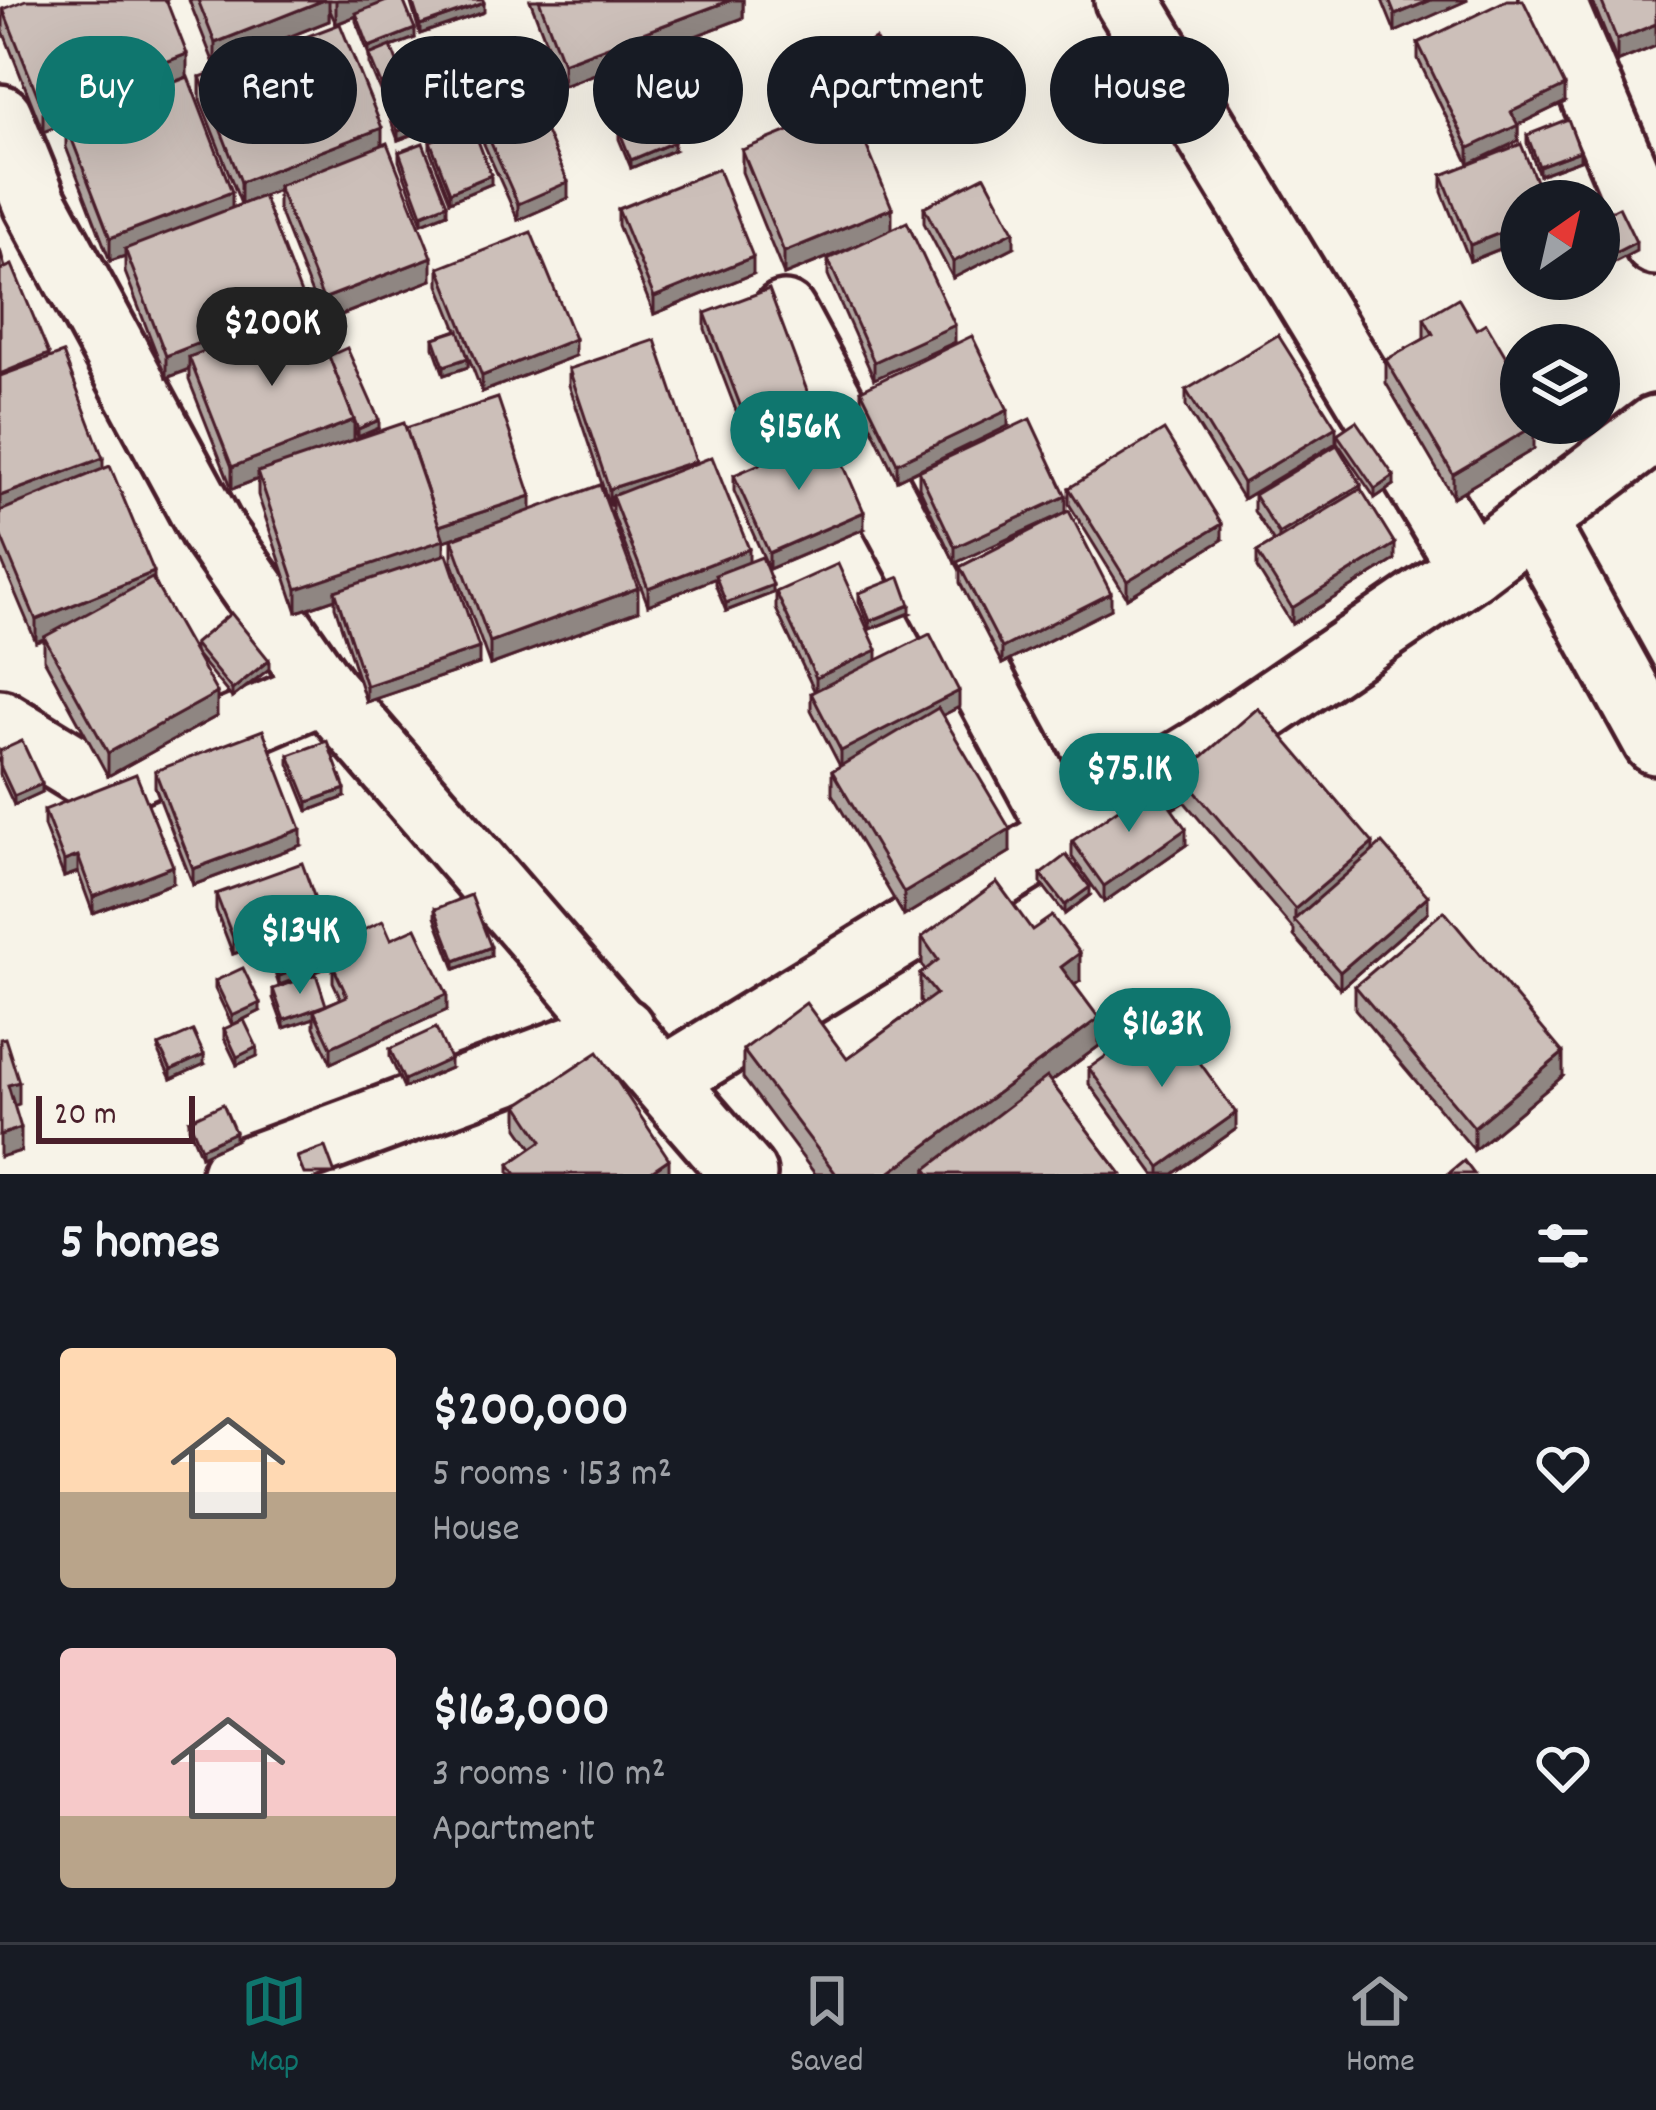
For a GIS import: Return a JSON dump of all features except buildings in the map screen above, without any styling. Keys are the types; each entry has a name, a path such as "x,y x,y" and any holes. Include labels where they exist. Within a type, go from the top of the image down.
{"street":[{"path":"1127,0 1471,568"},
{"path":"1552,0 1656,243"},
{"path":"0,117 35,203 212,530 325,690 744,1174"},
{"path":"784,314 1065,835"},
{"path":"665,1079 1208,746 1471,568 1656,428"},
{"path":"1534,521 1656,742"},
{"path":"0,722 103,785 325,690"},
{"path":"234,1174 622,1030"}]}
